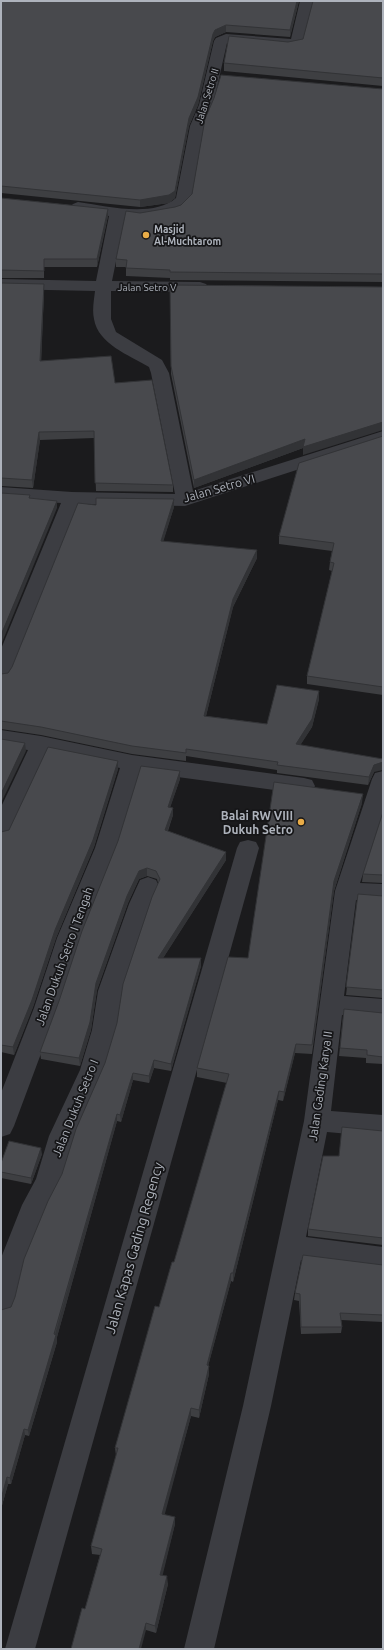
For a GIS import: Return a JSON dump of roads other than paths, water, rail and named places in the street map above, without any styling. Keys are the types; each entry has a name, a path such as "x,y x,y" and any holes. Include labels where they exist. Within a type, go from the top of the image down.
{"street":[{"name":"Jalan Setro II","path":"62,205 140,214 150,214 175,208 183,200 197,126 206,105 221,41 231,39 288,44 297,42 307,1"},
{"path":"214,76 230,78"},
{"path":"103,286 118,212"},
{"name":"Jalan Setro V","path":"1,284 212,287"},
{"name":"Jalan Setro V","path":"103,286 102,321 105,329 110,336 156,364 160,373 185,500"},
{"name":"Jalan Setro VI","path":"1,493 72,498 185,500 383,436"},
{"path":"1,674 72,498"},
{"path":"1,738 41,744 132,763 322,789"},
{"path":"1,831 41,744"},
{"name":"Jalan Dukuh Setro I Tengah","path":"1,1126 46,1008 69,938 106,848 132,763"},
{"path":"354,793 381,791"},
{"name":"Jalan Gading Karya II","path":"199,1649 257,1406 317,1121 346,891 381,791"},
{"name":"Jalan Kapas Gading Regency","path":"20,1649 248,848"},
{"name":"Jalan Dukuh Setro I","path":"1,1304 11,1266 35,1205 48,1181 62,1136 92,1070 104,1030 110,991 148,886"},
{"path":"346,891 383,894"},
{"path":"331,1004 383,1008"},
{"path":"317,1121 383,1126"},
{"path":"290,1247 383,1259"}],"place":[{"name":"Masjid Al-Muchtarom","path":"146,235"},
{"name":"Balai RW VIII Dukuh Setro","path":"301,822"}]}
